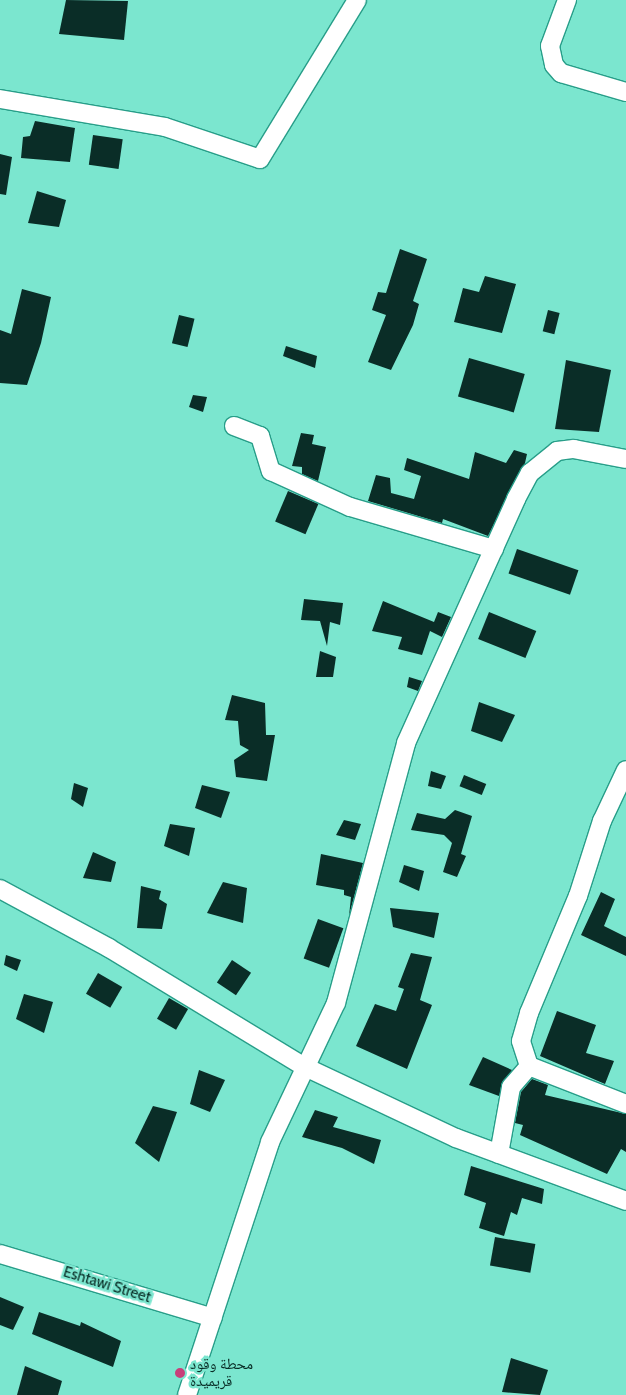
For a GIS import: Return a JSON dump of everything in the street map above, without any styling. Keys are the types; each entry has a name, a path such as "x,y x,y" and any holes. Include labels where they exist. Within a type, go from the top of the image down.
{"street":[{"path":"0,99 165,127 260,159 357,0"},
{"path":"566,0 550,46 554,65 561,72 626,92"},
{"path":"234,426 260,436 271,471 350,507 494,549"},
{"path":"187,1395 270,1142 303,1066 336,1003 349,964 406,743 494,549 530,473 543,459 574,448 626,459"},
{"path":"529,1066 521,1041 529,1013 578,896 602,821 626,770"},
{"path":"0,889 109,948 303,1066 499,1154 626,1201"},
{"path":"499,1154 511,1087 529,1066"},
{"path":"529,1066 626,1104"},
{"name":"Eshtawi Street","path":"0,1254 213,1318"}],"building":[{"path":"66,0 128,1 124,40 59,34"},
{"path":"35,121 75,128 70,162 21,158 23,137 30,136"},
{"path":"93,135 123,139 119,169 89,165"},
{"path":"0,154 12,157 6,195 0,194"},
{"path":"37,191 66,200 59,227 28,223"},
{"path":"400,249 427,259 413,301 419,304 413,325 391,370 368,362 386,315 372,310 378,292 386,293"},
{"path":"485,276 516,284 502,333 454,322 463,288 479,292"},
{"path":"22,289 51,297 41,343 27,385 0,383 0,330 11,334"},
{"path":"548,310 560,313 554,334 543,331"},
{"path":"179,315 195,319 188,347 172,343"},
{"path":"286,346 317,356 315,368 283,356"},
{"path":"469,358 525,374 514,412 458,396"},
{"path":"566,360 611,370 599,432 555,429"},
{"path":"193,395 207,397 203,412 189,407"},
{"path":"301,433 314,435 312,444 326,447 318,481 302,474 302,467 292,466"},
{"path":"514,450 527,454 525,463 488,536 443,519 442,523 368,501 376,475 390,478 391,493 414,499 421,476 404,470 407,458 469,479 475,452 506,463"},
{"path":"288,491 318,504 305,534 275,521"},
{"path":"517,549 578,570 570,595 509,574"},
{"path":"304,599 343,603 340,625 330,622 327,646 320,621 301,620"},
{"path":"383,601 434,622 438,612 451,617 442,637 430,631 422,655 398,649 402,637 372,631"},
{"path":"489,612 536,631 525,658 478,639"},
{"path":"320,651 336,657 333,677 316,677"},
{"path":"409,677 422,681 418,691 407,687"},
{"path":"232,695 265,703 266,735 275,735 267,781 236,777 234,760 249,750 240,745 238,721 225,720"},
{"path":"479,702 515,715 502,742 471,731"},
{"path":"431,771 446,776 441,789 428,786"},
{"path":"464,775 486,784 482,795 460,786"},
{"path":"74,783 88,788 83,807 71,799"},
{"path":"202,785 230,792 221,818 195,808"},
{"path":"455,810 472,816 461,854 466,856 457,877 443,872 452,843 444,835 411,830 417,813 445,819"},
{"path":"344,820 361,824 355,840 336,835"},
{"path":"170,824 195,828 189,856 164,846"},
{"path":"93,852 116,862 111,882 83,878"},
{"path":"321,854 363,863 349,916 351,897 344,895 344,890 316,885"},
{"path":"404,865 424,871 419,891 399,882"},
{"path":"223,882 247,888 243,923 207,913"},
{"path":"141,886 161,891 159,899 167,904 162,929 137,928"},
{"path":"601,892 615,899 604,926 626,937 626,956 581,935"},
{"path":"390,908 439,913 434,938 393,927"},
{"path":"318,919 343,928 329,968 304,958"},
{"path":"411,953 432,957 420,1000 432,1005 407,1069 356,1046 375,1004 396,1011 404,989 398,987"},
{"path":"6,955 21,960 17,971 4,965"},
{"path":"232,960 251,973 236,995 217,982"},
{"path":"98,973 122,987 110,1008 86,994"},
{"path":"24,994 53,1002 44,1033 16,1019"},
{"path":"169,998 188,1009 176,1030 157,1019"},
{"path":"557,1011 596,1025 586,1053 614,1061 605,1084 540,1056"},
{"path":"483,1057 512,1070 499,1096 469,1085"},
{"path":"199,1070 225,1080 210,1112 190,1104"},
{"path":"532,1079 548,1085 545,1095 626,1114 626,1152 621,1149 607,1174 520,1135 523,1125 515,1123 521,1092"},
{"path":"153,1106 177,1112 159,1162 135,1143"},
{"path":"315,1110 338,1117 333,1127 381,1140 374,1164 342,1148 302,1137"},
{"path":"471,1166 544,1189 542,1204 522,1198 517,1215 511,1212 504,1236 479,1228 486,1203 464,1195"},
{"path":"495,1237 535,1244 530,1273 490,1266"},
{"path":"0,1297 24,1307 13,1330 0,1325"},
{"path":"39,1312 80,1326 81,1322 121,1341 113,1367 32,1334"},
{"path":"511,1358 548,1370 540,1395 502,1392"},
{"path":"25,1366 62,1381 58,1395 17,1395"}],"place":[{"name":"محطة وقود قريميدة","path":"180,1373"}]}
